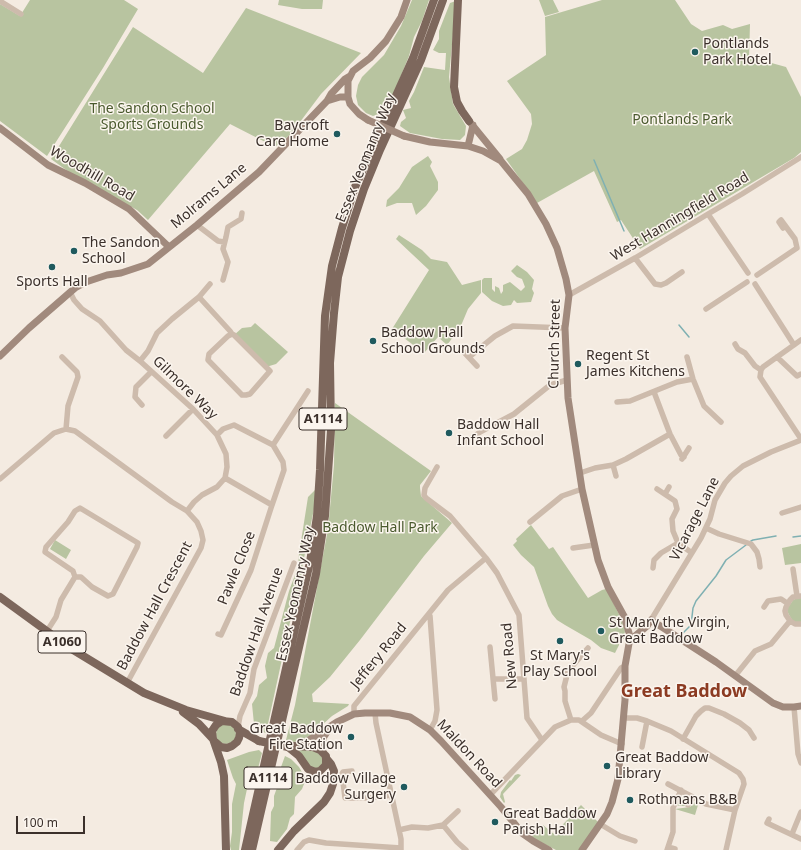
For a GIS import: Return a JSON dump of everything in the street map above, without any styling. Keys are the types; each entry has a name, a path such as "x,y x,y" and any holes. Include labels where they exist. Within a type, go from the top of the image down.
{"main road":[{"name":"Essex Yeomanry Way","path":"245,850 310,562 317,516 320,470 324,316 332,266 355,187 413,58 434,0"},
{"name":"Essex Yeomanry Way","path":"252,850 316,574 324,523 331,430 330,363 338,277 350,231 364,189 421,60 443,0"},
{"path":"458,0 454,87 457,102 471,123"},
{"name":"A1060","path":"0,598 70,648 144,693 167,703 205,716 227,721"},
{"name":"A1060","path":"167,703 192,718 213,740 224,776 226,850"},
{"path":"238,728 240,736 237,742 232,746 227,748 221,747 213,740 212,731 216,725 222,721 227,721 234,723 238,728 260,741"},
{"path":"237,742 260,741 291,746 313,747 325,755 334,771 333,784 330,793 324,802 294,831 278,850"},
{"path":"291,746 311,771 315,772 323,769 326,765 325,755"}],"street":[{"name":"Molrams Lane","path":"0,356 70,292 86,282 148,264 197,225 259,172 327,101 330,94 386,41 401,18 407,0"},
{"path":"0,1 20,14"},
{"path":"327,101 340,97 348,97 347,89 350,76"},
{"name":"Church Street","path":"348,97 354,110 368,120 404,136 430,142 468,146 483,151 501,161 528,194 546,224 557,248 569,295 565,328 568,398 582,489 594,545 603,575 624,616 630,638"},
{"path":"468,146 471,123"},
{"path":"471,123 501,161"},
{"name":"Woodhill Road","path":"0,128 48,165 85,183 128,209 169,247"},
{"name":"West Hanningfield Road","path":"569,295 635,258 801,157"},
{"path":"223,280 228,262 223,249 228,227 241,219 242,213"},
{"path":"708,214 748,273"},
{"path":"197,225 218,241 224,242"},
{"path":"757,275 797,248 794,239 785,226"},
{"path":"635,258 655,284 661,285 682,272"},
{"path":"748,273 753,272 757,275"},
{"path":"747,282 746,277 748,273"},
{"path":"755,284 758,280 757,275"},
{"path":"747,282 751,285 755,284"},
{"path":"706,309 747,282"},
{"path":"140,361 148,351 157,333 199,297 210,284"},
{"path":"755,284 794,345"},
{"name":"Gilmore Way","path":"70,292 74,300 82,309 100,321 126,350 193,409 217,435 226,454 227,467 224,478"},
{"path":"199,297 232,334 270,371 250,394 242,395 208,360 209,354 232,334"},
{"path":"469,357 495,336 513,328 565,328"},
{"path":"801,340 761,370 760,377 801,440"},
{"path":"734,344 736,351 745,354 755,366 761,370"},
{"path":"462,350 477,366"},
{"path":"0,479 54,433 66,429 68,406 78,377 77,372 65,357"},
{"path":"687,357 693,379 704,406 721,422"},
{"path":"777,357 797,376 801,374"},
{"path":"142,405 135,397 136,387 151,372"},
{"path":"617,402 630,401 677,382 693,379"},
{"path":"467,442 480,432 514,414 550,385 567,380"},
{"path":"273,445 308,391"},
{"path":"654,392 670,434 683,458 690,448"},
{"path":"169,435 193,409"},
{"path":"187,511 202,495 217,487 224,478 272,505 284,470 283,462 273,445 234,425 223,429 217,435"},
{"name":"Baddow Hall Crescent","path":"66,429 75,431 172,502 187,511 197,522 201,531 203,540 201,548 127,683"},
{"path":"580,473 595,468 613,465 670,434"},
{"name":"Vicarage Lane","path":"651,620 674,584 706,528 715,500 720,490 731,476 743,466 756,459 801,440"},
{"path":"613,465 616,476"},
{"name":"New Road","path":"437,467 425,488 424,495 450,516 486,558 497,573 519,615 528,718 542,740"},
{"path":"665,494 669,487"},
{"path":"656,488 675,501 677,506 676,512 671,522 673,531 678,543 692,553"},
{"path":"530,522 534,516 562,496 582,489"},
{"name":"Pawle Close","path":"218,634 221,635 251,570 272,505"},
{"path":"785,514 801,506"},
{"path":"47,631 56,617 61,600 75,577 73,570 45,552 46,547 68,522 75,511 80,508 138,543 113,594 108,596 92,587 81,577 75,577"},
{"path":"706,528 719,534 748,543 757,552 761,564"},
{"path":"653,568 654,560 661,553 678,543"},
{"path":"573,548 594,545"},
{"name":"Jeffery Road","path":"354,714 354,706 454,583 486,558"},
{"name":"Baddow Hall Avenue","path":"238,728 243,709 250,692 254,669 294,563"},
{"path":"793,569 799,596 787,603 785,611 790,621 795,624 801,624"},
{"path":"764,607 768,601 781,599 787,603"},
{"path":"429,614 437,710 435,721 430,730"},
{"path":"582,850 607,814 618,779 624,718 625,666 630,638 647,626 651,620 773,703 783,707 797,706 798,754 801,763"},
{"path":"735,676 754,651 771,644 790,621"},
{"path":"490,647 495,699"},
{"path":"571,720 565,701 566,691 564,687 568,671 588,648"},
{"path":"582,721 591,713 621,668 625,666"},
{"path":"493,679 524,679"},
{"path":"683,739 696,716 705,708 709,708 724,714 740,723 749,730 754,738"},
{"name":"Baddow Hall Avenue","path":"227,721 238,715 243,709"},
{"path":"297,850 304,842 309,840 326,843 401,849 399,830 375,713"},
{"name":"Maldon Road","path":"291,746 306,742 332,725 354,714 398,714 410,717 430,730 490,795 523,834 533,842 549,850"},
{"path":"624,718 637,718 671,731 739,773 744,784 735,810 726,850"},
{"path":"490,795 555,727 571,720 582,721 601,735 622,744"},
{"path":"642,746 647,721"},
{"path":"325,755 322,743 323,738 332,725"},
{"path":"352,770 343,772 342,774 342,798 370,798 392,795"},
{"path":"668,784 706,804 735,810"},
{"path":"675,849 668,848 673,832 673,808 680,790"},
{"path":"688,805 693,797"},
{"path":"399,830 412,827 428,828 443,825 458,811"},
{"path":"792,834 801,812"},
{"path":"768,819 767,823 801,839"},
{"path":"600,824 620,836 636,841"},
{"path":"443,825 457,842 466,850"}],"green space":[{"path":"30,0 124,0 138,9 103,68 47,156 0,121 0,4 20,16"},
{"path":"279,0 323,0 322,9 302,9 278,5"},
{"path":"412,0 429,0 393,95 384,112 373,116 366,113 358,105 356,96 358,85 362,77 384,55 401,26"},
{"path":"539,0 553,0 559,12 545,16"},
{"name":"Pontlands Park","path":"602,0 675,0 691,24 702,31 723,25 732,29 750,24 749,59 757,59 786,67 801,97 801,152 794,158 640,249 621,220 617,222 594,171 537,203 506,159 522,149 527,140 532,124 531,114 507,81 546,55 545,17"},
{"path":"456,1 449,77 453,104 466,126 465,135 460,140 442,139 410,133 400,126 401,122 406,118 403,110 411,108 409,101 424,67 445,70 446,53 439,53 433,50 439,39 439,31 450,3"},
{"name":"The Sandon School Sports Grounds","path":"246,8 361,53 321,94 291,134 275,147 230,124 148,220 137,210 69,172 51,159 133,27 203,73"},
{"path":"428,156 432,162 430,166 438,182 438,190 426,206 416,215 412,203 397,203 386,207 387,200 399,188 412,167"},
{"path":"399,235 422,250 431,259 447,262 462,285 481,280 481,293 468,309 460,328 447,345 438,337 424,353 392,329 429,270 396,239"},
{"path":"517,265 527,272 534,280 532,289 534,293 531,302 517,303 514,300 511,305 503,306 492,301 482,292 482,280 484,278 492,278 492,289 495,292 495,286 499,288 501,294 503,291 503,285 510,282 521,291 525,287 522,279 517,277 511,271"},
{"path":"255,323 288,352 276,364 266,367 234,335 242,328 251,327"},
{"name":"Baddow Hall Park","path":"335,403 431,471 420,485 421,496 452,523 424,556 330,677 312,694 313,702 349,704 348,706 332,716 310,736 294,742 286,740 295,705 328,529 334,465"},
{"path":"315,490 315,504 303,563 298,600 290,622 266,733 259,731 254,724 252,704 257,696 259,685 267,678 265,666 268,653 274,648 289,591 298,567 308,497"},
{"path":"531,525 549,549 553,547 588,598 606,589 621,618 625,631 624,639 620,638 619,645 615,653 601,648 591,640 557,620 552,614 534,567 513,545 517,541 516,539"},
{"path":"55,540 71,550 66,559 50,549"},
{"path":"801,544 801,563 785,565 782,548"},
{"path":"801,598 801,622 795,622 792,620 787,609 793,600"},
{"path":"631,619 645,623 636,629 633,627"},
{"path":"226,724 233,727 236,734 233,741 226,744 219,741 216,734 219,727"},
{"path":"297,749 314,750 322,757 323,761 321,767 312,769"},
{"path":"259,750 262,753 254,784 247,789 244,803 239,850 231,850 232,804 236,784 227,760"},
{"path":"285,756 291,759 299,767 306,779 302,789 295,797 294,814 290,818 287,829 277,842 270,841 271,812 274,806 274,796"},
{"path":"515,775 521,775 503,794 504,803 500,797 501,792 510,780 511,781"},
{"path":"681,796 684,796 690,800 685,806 677,805"},
{"path":"695,802 698,805 695,815 675,809 690,807"},
{"path":"581,805 598,822 579,850 556,850 531,837 543,825 554,834"}],"waterway":[{"path":"594,160 624,231"},
{"path":"679,325 689,337"},
{"path":"751,541 776,536"},
{"path":"793,537 801,536"},
{"path":"683,633 691,625 693,608 696,601 716,576 726,560 746,545"}],"place":[{"name":"Pontlands Park Hotel","path":"695,52"},
{"name":"Baycroft Care Home","path":"337,134"},
{"name":"The Sandon School","path":"74,251"},
{"name":"Sports Hall","path":"52,267"},
{"name":"Baddow Hall School Grounds","path":"373,341"},
{"name":"Regent St James Kitchens","path":"578,364"},
{"name":"Baddow Hall Infant School","path":"449,433"},
{"name":"St Mary the Virgin, Great Baddow","path":"601,631"},
{"name":"St Mary's Play School","path":"560,641"},
{"name":"Great Baddow Fire Station","path":"351,737"},
{"name":"Great Baddow Library","path":"607,766"},
{"name":"Baddow Village Surgery","path":"404,787"},
{"name":"Rothmans B&B","path":"630,800"},
{"name":"Great Baddow Parish Hall","path":"495,822"}],"district":[{"name":"Great Baddow","path":"684,692"}]}
